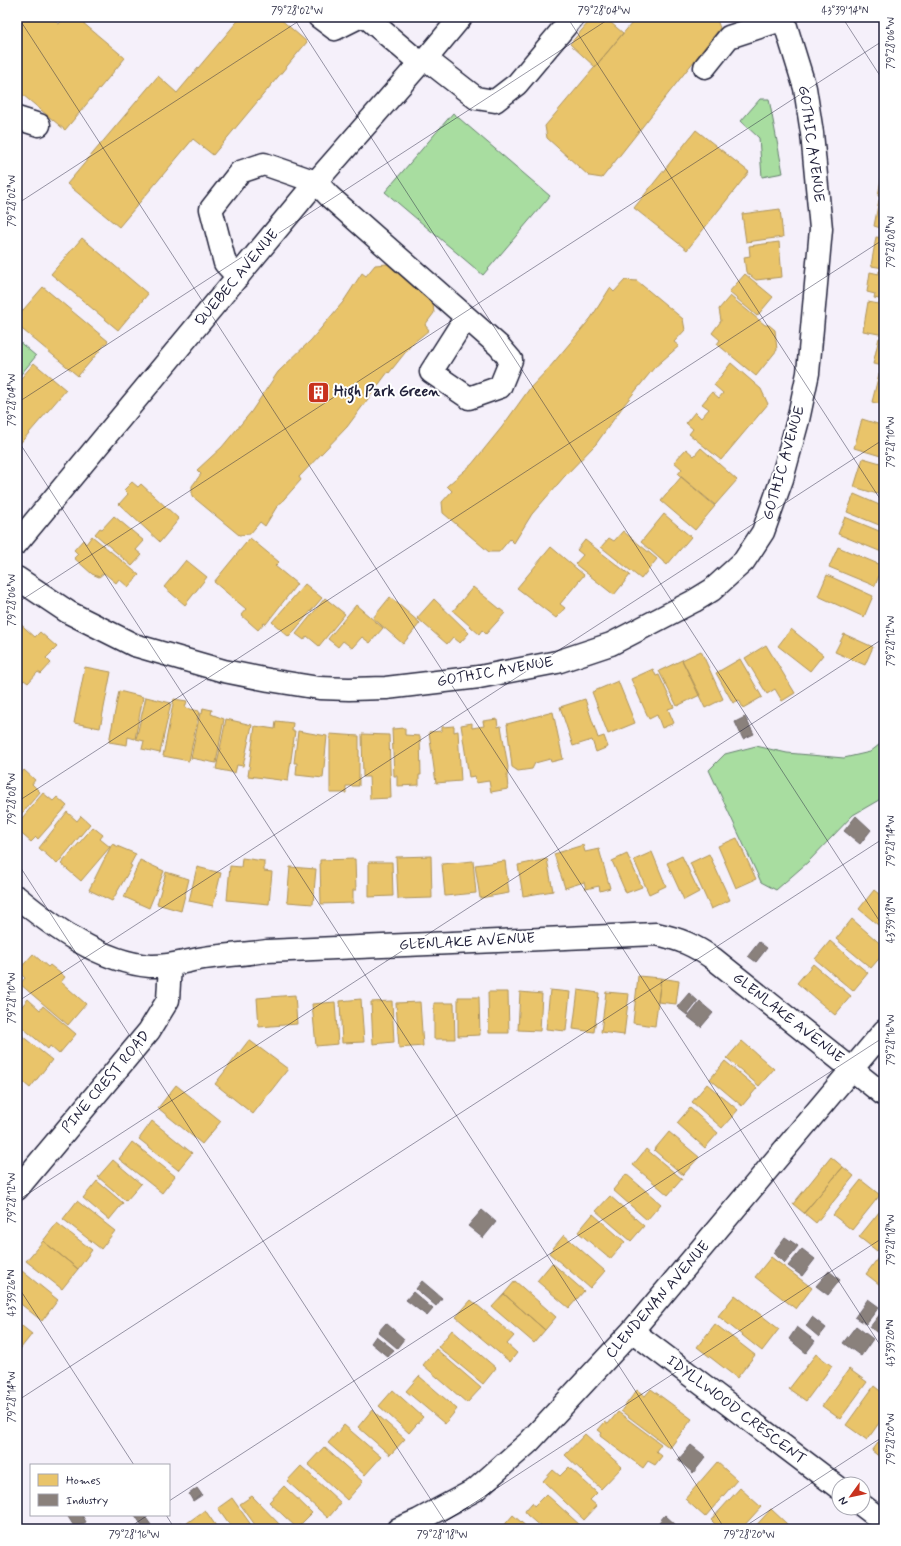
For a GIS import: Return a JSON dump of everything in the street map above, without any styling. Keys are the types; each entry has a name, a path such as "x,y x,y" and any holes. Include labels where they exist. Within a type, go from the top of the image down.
{"street":[{"path":"318,17 335,29 359,17"},
{"path":"366,17 423,61 476,98 495,101 517,84 572,17"},
{"name":"QUEBEC AVENUE","path":"17,543 316,182 461,17"},
{"path":"705,67 729,37 784,18"},
{"name":"GOTHIC AVENUE","path":"17,578 68,612 134,645 224,671 262,679 319,688 349,689 386,688 479,677 557,662 611,644 694,602 712,590 744,561 763,532 782,479 798,420 808,373 821,229 813,140 805,88 784,18"},
{"path":"17,118 39,125"},
{"path":"238,277 225,263 211,209 240,172 264,164 316,182 330,197 466,317"},
{"name":"GLENLAKE AVENUE","path":"17,897 45,921 108,957 150,966 170,965 204,958 267,951 656,934 678,939 696,946 884,1095"},
{"name":"PINE CREST ROAD","path":"17,1189 149,1031 168,1000 170,965"},
{"name":"CLENDENAN AVENUE","path":"398,1529 419,1520 475,1490 530,1442 632,1331 853,1070 884,1031"},
{"name":"IDYLLWOOD CRESCENT","path":"632,1331 831,1482"},
{"path":"871,1512 884,1522"}],"green space":[{"path":"760,99 769,99 783,173 762,177 759,138 741,121"},
{"path":"453,113 550,196 483,275 385,192"},
{"path":"17,340 36,356 17,379"},
{"path":"884,741 884,797 853,815 808,862 776,890 761,882 709,770 725,754 756,746 787,753 844,758 870,752"}],"building: Homes":[{"path":"17,17 50,17 59,24 65,17 76,17 125,58 65,130 17,90"},
{"path":"241,17 278,17 307,42 213,155 193,139 119,227 67,184 158,76 177,93"},
{"path":"593,17 604,17 623,33 595,67 570,44"},
{"path":"637,17 716,17 720,28 602,178 589,176 547,138 545,126"},
{"path":"696,130 749,172 687,250 634,208"},
{"path":"884,168 884,197 878,196"},
{"path":"879,200 884,201 884,229 874,226"},
{"path":"780,209 783,237 746,242 742,214"},
{"path":"876,237 884,238 884,268 871,266"},
{"path":"82,238 148,294 118,330 51,274"},
{"path":"779,242 782,277 756,280 746,272 744,257 750,256 749,246"},
{"name":"High Park Green","path":"387,264 433,304 434,313 425,325 429,330 412,344 389,373 388,372 347,427 299,477 301,480 276,508 265,526 260,522 250,534 239,535 192,496 192,486 201,474 197,470 222,447 251,412 278,372 311,340 343,302 362,273 366,276 375,265"},
{"path":"879,271 884,272 884,300 874,298 875,294 867,292 870,272 879,274"},
{"path":"745,274 773,297 757,316 729,292"},
{"path":"625,280 637,281 683,319 685,330 674,342 679,346 654,368 624,405 596,444 564,477 532,514 514,543 510,539 499,552 489,552 443,513 442,502 452,491 447,486 472,464 502,427 530,388 591,318 610,288 614,292"},
{"path":"43,287 108,341 78,376 17,325 17,317"},
{"path":"730,296 765,325 769,325 775,330 777,350 756,376 717,344 720,340 712,333 721,321 719,309"},
{"path":"868,302 884,305 884,335 863,331"},
{"path":"879,338 884,339 884,366 873,364"},
{"path":"34,363 66,390 17,447 17,383"},
{"path":"731,363 761,389 768,404 721,460 689,434 693,429 686,423 695,412 701,418 709,409 702,404 712,392 719,398 723,393 714,385"},
{"path":"879,374 884,375 884,405 872,402"},
{"path":"862,419 884,426 884,457 854,448"},
{"path":"701,448 737,480 715,505 678,474 682,469 674,462 686,449 694,456"},
{"path":"863,458 884,464 884,496 854,487"},
{"path":"681,477 715,506 695,530 661,501"},
{"path":"132,482 138,487 141,484 179,519 160,542 119,504 128,494 124,490"},
{"path":"854,494 884,507 884,527 847,512"},
{"path":"664,514 691,537 667,565 641,542"},
{"path":"114,516 144,541 136,550 142,555 132,566 95,534"},
{"path":"845,517 884,533 884,553 838,534"},
{"path":"623,531 657,559 641,579 601,547 609,538 614,541"},
{"path":"92,536 139,575 128,587 119,579 116,583 104,573 99,577 92,574 74,558 78,554 74,550 83,540 86,544"},
{"path":"250,538 279,562 275,566 297,584 266,624 264,623 258,630 241,615 246,609 214,582"},
{"path":"585,540 630,575 614,595 575,564 583,555 577,550"},
{"path":"551,547 584,575 560,604 565,608 556,618 517,588"},
{"path":"838,547 883,566 875,586 829,567"},
{"path":"186,560 207,577 185,605 164,587"},
{"path":"827,575 873,596 864,617 818,596"},
{"path":"305,584 322,598 289,637 272,622"},
{"path":"473,587 505,613 486,634 482,630 479,634 453,611"},
{"path":"390,597 420,623 403,644 373,618"},
{"path":"325,598 345,614 319,646 307,636 304,640 296,634"},
{"path":"434,599 469,633 460,643 453,637 447,644 417,618"},
{"path":"356,605 383,628 370,643 362,637 352,648 343,641 338,647 328,639"},
{"path":"17,621 35,637 40,632 57,647 46,658 51,663 41,674 38,672 28,683 24,680 17,688"},
{"path":"791,629 823,655 810,671 778,646"},
{"path":"844,634 873,647 865,665 835,652"},
{"path":"766,645 795,693 782,701 775,689 767,694 745,658"},
{"path":"701,651 723,699 705,708 682,660"},
{"path":"740,659 762,697 743,708 739,700 733,703 716,673"},
{"path":"682,660 700,695 677,706 659,671"},
{"path":"85,667 111,672 100,728 74,723"},
{"path":"653,669 656,676 659,675 674,707 668,709 674,723 662,728 657,715 649,719 631,679"},
{"path":"618,681 635,723 608,734 592,692"},
{"path":"119,691 143,697 135,739 128,737 127,745 109,742"},
{"path":"146,697 171,703 160,753 142,749 144,741 136,739"},
{"path":"174,699 187,701 185,708 199,711 189,761 163,756"},
{"path":"585,699 598,738 604,736 608,747 596,752 592,740 573,746 560,707"},
{"path":"203,708 212,710 211,714 224,719 216,763 191,758 200,713 202,714"},
{"path":"553,712 563,759 551,762 550,759 535,763 532,769 518,771 512,767 507,724"},
{"path":"226,719 252,725 243,766 237,765 235,773 216,769"},
{"path":"497,719 498,727 501,726 508,767 508,789 491,792 489,781 476,783 475,776 469,777 461,725 472,723 472,728 484,726 483,721"},
{"path":"276,721 293,723 292,731 295,731 288,781 248,776 255,726 275,729"},
{"path":"454,726 454,732 458,731 461,781 436,783 429,732 442,731 442,727"},
{"path":"405,728 405,735 420,736 421,775 419,775 419,785 397,786 397,776 394,776 392,729"},
{"path":"298,731 327,736 323,778 296,775 297,763 294,763"},
{"path":"330,734 359,736 359,786 346,786 346,793 330,793"},
{"path":"362,734 389,735 391,798 370,799 369,777 363,777"},
{"path":"24,770 35,780 32,784 40,792 17,819 17,778"},
{"path":"43,793 53,801 57,797 67,806 38,839 36,837 31,842 17,830 17,824"},
{"path":"67,812 77,821 81,816 90,824 57,864 39,848"},
{"path":"93,827 103,835 100,839 110,847 81,881 61,864"},
{"path":"737,838 756,879 736,888 718,846"},
{"path":"112,844 136,854 130,865 132,866 112,901 89,890"},
{"path":"583,845 585,852 599,849 610,888 600,891 599,886 586,889 584,882 565,888 554,854"},
{"path":"652,852 666,886 649,894 634,860"},
{"path":"627,854 642,887 626,893 612,861"},
{"path":"709,854 730,900 711,909 690,863"},
{"path":"431,856 432,898 398,899 396,857"},
{"path":"682,856 699,892 684,900 667,863"},
{"path":"242,858 264,861 264,871 272,872 269,904 227,900 230,866 241,867"},
{"path":"355,859 356,890 353,890 353,903 321,904 320,860"},
{"path":"547,859 553,891 523,896 518,865"},
{"path":"140,860 164,871 149,908 124,897"},
{"path":"473,861 476,893 445,896 442,864"},
{"path":"505,861 509,893 480,898 475,865"},
{"path":"369,862 392,862 393,896 369,897"},
{"path":"197,867 221,873 213,906 189,901"},
{"path":"290,867 316,869 313,904 287,902"},
{"path":"166,872 189,879 181,911 157,904"},
{"path":"874,890 884,898 884,930 859,909"},
{"path":"852,919 884,947 884,953 871,968 836,939"},
{"path":"830,941 868,973 853,991 815,959"},
{"path":"33,954 48,967 50,965 65,977 61,982 86,1004 68,1025 20,984 25,978 18,971"},
{"path":"17,957 23,963 17,970"},
{"path":"813,964 851,996 835,1015 797,983"},
{"path":"638,976 661,978 655,1026 633,1023"},
{"path":"661,978 679,981 676,1004 658,1002"},
{"path":"550,990 570,992 566,1031 546,1029"},
{"path":"578,990 599,993 594,1032 573,1029"},
{"path":"488,992 508,992 509,1033 489,1033"},
{"path":"520,992 542,994 540,1031 518,1030"},
{"path":"606,992 629,994 624,1035 601,1032"},
{"path":"295,995 297,1024 259,1027 257,998"},
{"path":"458,997 479,997 480,1035 458,1036"},
{"path":"28,999 40,1010 43,1006 76,1034 59,1054 50,1046 48,1049 17,1023 17,1012"},
{"path":"361,999 364,1042 342,1043 340,1001"},
{"path":"392,1001 394,1042 373,1044 371,1002"},
{"path":"335,1002 338,1044 316,1046 312,1004"},
{"path":"420,1002 423,1046 399,1048 396,1003"},
{"path":"434,1003 454,1003 455,1039 434,1039"},
{"path":"17,1032 52,1060 30,1088 17,1077"},
{"path":"249,1040 288,1069 253,1114 215,1084"},
{"path":"742,1041 774,1069 759,1086 727,1058"},
{"path":"725,1061 757,1088 742,1106 710,1079"},
{"path":"707,1084 738,1110 722,1128 692,1102"},
{"path":"176,1085 221,1121 202,1144 158,1108"},
{"path":"690,1108 718,1133 705,1148 677,1123"},
{"path":"152,1121 192,1153 178,1170 139,1139"},
{"path":"669,1132 699,1157 683,1175 654,1150"},
{"path":"132,1142 175,1176 162,1193 119,1159"},
{"path":"646,1149 682,1179 668,1195 633,1165"},
{"path":"831,1157 843,1167 804,1213 793,1204"},
{"path":"113,1160 141,1184 126,1201 98,1177"},
{"path":"843,1167 854,1176 816,1223 804,1213"},
{"path":"626,1174 661,1204 647,1220 613,1190"},
{"path":"861,1180 880,1195 852,1230 833,1215"},
{"path":"97,1181 123,1203 109,1220 83,1198"},
{"path":"610,1196 644,1226 631,1241 596,1211"},
{"path":"77,1201 115,1231 101,1249 63,1219"},
{"path":"884,1206 884,1241 877,1251 859,1237"},
{"path":"593,1214 625,1242 610,1259 578,1232"},
{"path":"57,1223 92,1250 78,1269 43,1241"},
{"path":"564,1235 605,1271 590,1288 549,1253"},
{"path":"43,1241 78,1269 62,1289 26,1261"},
{"path":"884,1250 884,1288 866,1274"},
{"path":"771,1257 812,1288 796,1309 755,1277"},
{"path":"552,1263 584,1291 569,1308 537,1281"},
{"path":"22,1271 58,1300 42,1321 17,1301 17,1277"},
{"path":"515,1281 556,1317 545,1330 504,1294"},
{"path":"504,1294 545,1330 534,1343 492,1307"},
{"path":"735,1295 779,1329 762,1351 718,1316"},
{"path":"471,1300 514,1336 507,1344 517,1353 510,1362 456,1317"},
{"path":"17,1322 32,1334 17,1353"},
{"path":"715,1324 755,1355 737,1378 697,1347"},
{"path":"452,1330 496,1368 483,1384 438,1347"},
{"path":"436,1349 481,1388 467,1403 423,1365"},
{"path":"816,1354 832,1366 806,1401 789,1389"},
{"path":"849,1369 867,1382 840,1419 822,1406"},
{"path":"419,1376 457,1409 445,1424 406,1391"},
{"path":"874,1386 884,1394 884,1416 867,1440 846,1425"},
{"path":"651,1389 692,1419 670,1448 621,1411 637,1390 645,1396"},
{"path":"393,1390 423,1417 409,1433 379,1406"},
{"path":"372,1410 405,1439 390,1455 358,1427"},
{"path":"618,1412 661,1444 656,1451 662,1456 655,1465 648,1461 643,1468 600,1436 602,1433 598,1430 605,1422 608,1424"},
{"path":"344,1425 381,1457 365,1475 328,1443"},
{"path":"585,1434 622,1467 601,1489 565,1455"},
{"path":"884,1435 884,1460 872,1451"},
{"path":"324,1447 363,1482 347,1500 308,1464"},
{"path":"717,1462 737,1480 705,1517 685,1499"},
{"path":"301,1466 341,1503 328,1518 287,1481"},
{"path":"569,1467 597,1493 590,1500 597,1506 584,1520 543,1481 553,1470 560,1476"},
{"path":"284,1486 312,1513 297,1528 269,1502"},
{"path":"740,1488 761,1507 741,1529 720,1529 711,1520"},
{"path":"546,1494 581,1526 578,1529 543,1529 527,1515 525,1511 532,1503 534,1506"},
{"path":"252,1496 283,1528 258,1529 240,1504"},
{"path":"232,1498 254,1529 233,1529 218,1508"},
{"path":"771,1509 787,1524 783,1529 753,1529"},
{"path":"205,1510 218,1529 191,1529 187,1523"},
{"path":"513,1515 529,1529 501,1529"},
{"path":"181,1522 186,1529 171,1529"}],"building: Industry":[{"path":"745,717 754,734 743,739 735,722"},
{"path":"856,816 871,830 860,844 844,831"},
{"path":"759,942 767,948 756,962 748,956"},
{"path":"689,993 698,1001 687,1015 677,1007"},
{"path":"700,1002 713,1013 701,1027 688,1017"},
{"path":"482,1210 496,1222 483,1238 468,1226"},
{"path":"785,1237 798,1246 785,1263 773,1253"},
{"path":"802,1249 815,1259 802,1276 788,1266"},
{"path":"829,1271 840,1280 828,1295 816,1286"},
{"path":"422,1281 442,1298 436,1306 416,1289"},
{"path":"413,1292 433,1309 427,1316 406,1300"},
{"path":"868,1299 879,1307 866,1324 855,1317"},
{"path":"884,1309 884,1338 870,1327"},
{"path":"812,1317 826,1328 819,1337 806,1326"},
{"path":"386,1323 404,1339 397,1348 378,1332"},
{"path":"856,1326 873,1339 861,1356 843,1343"},
{"path":"797,1327 815,1341 806,1353 789,1339"},
{"path":"376,1336 394,1350 388,1357 371,1343"},
{"path":"691,1445 706,1457 693,1473 678,1460"},
{"path":"197,1488 202,1495 193,1501 189,1494"},
{"path":"665,1515 677,1526 674,1529 653,1529"},
{"path":"68,1516 83,1516 86,1522 75,1528"},
{"path":"136,1516 145,1516 151,1525 144,1529"}],"place":[{"name":"High Park Green","path":"319,392"}]}
